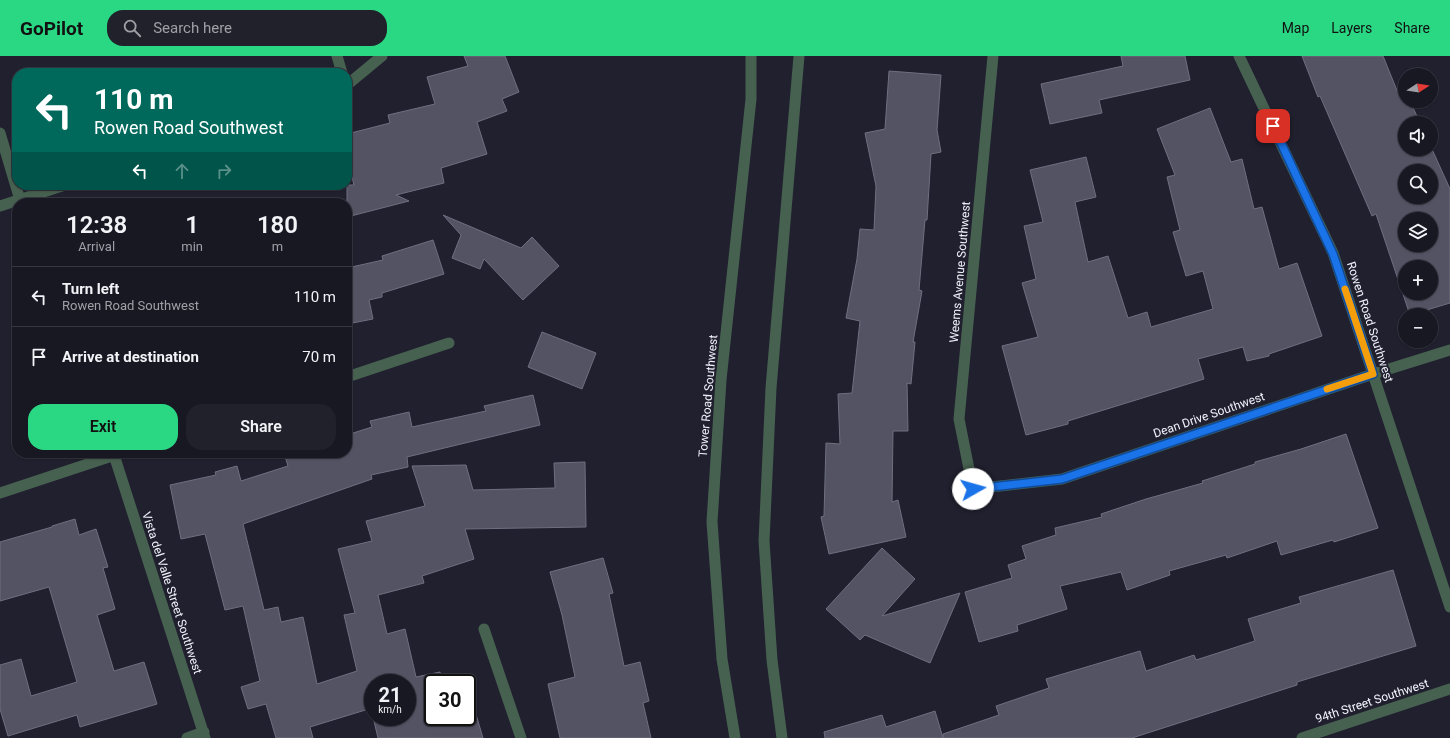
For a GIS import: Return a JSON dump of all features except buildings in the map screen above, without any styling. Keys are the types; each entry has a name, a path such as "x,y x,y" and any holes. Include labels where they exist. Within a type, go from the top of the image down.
{"street":[{"path":"337,56 341,68"},
{"path":"352,81 382,56"},
{"name":"Tower Road Southwest","path":"735,738 722,659 712,522 722,380 751,99 751,56"},
{"path":"782,738 772,660 764,541 771,388 799,56"},
{"name":"Weems Avenue Southwest","path":"973,489 959,419 993,56"},
{"name":"Rowen Road Southwest","path":"1239,56 1333,254 1450,607"},
{"path":"0,133 12,173"},
{"path":"26,198 50,190"},
{"path":"0,206 12,202"},
{"path":"352,375 449,343"},
{"name":"Dean Drive Southwest","path":"973,489 1062,479 1373,374 1450,350"},
{"path":"0,493 106,458"},
{"name":"Vista del Valle Street Southwest","path":"119,458 204,735"},
{"path":"484,629 520,738"},
{"name":"94th Street Southwest","path":"1302,738 1450,689"},
{"path":"187,738 204,735"}],"slow traffic":[{"path":"1327,389 1373,374 1345,289"}],"route":[{"path":"973,489 1062,479 1373,374 1333,254 1273,126"}]}
